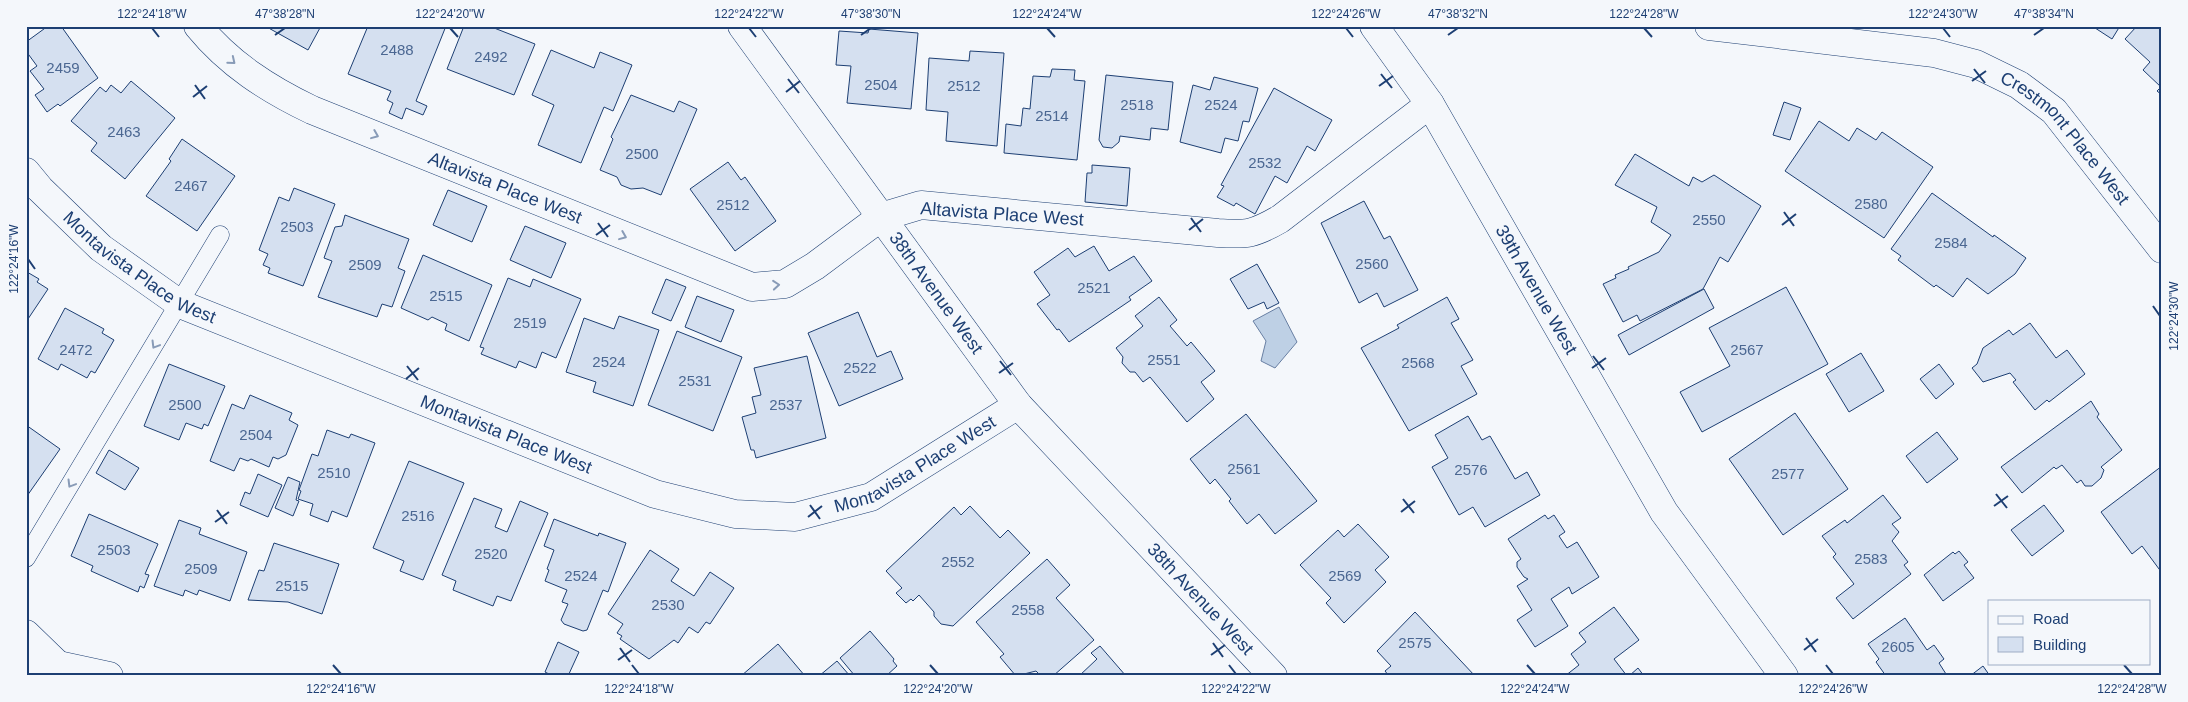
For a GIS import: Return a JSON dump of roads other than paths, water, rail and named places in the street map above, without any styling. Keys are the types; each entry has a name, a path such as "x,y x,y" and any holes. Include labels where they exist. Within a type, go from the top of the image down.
{"street":[{"name":"Altavista Place West","path":"198,26 214,46 259,82 312,110 752,287 785,284 816,266 880,216 920,205 1218,233 1242,234 1258,232 1280,219 1430,104"},
{"name":"38th Avenue West","path":"742,26 1018,406 1273,676"},
{"name":"39th Avenue West","path":"1374,26 1430,104 1664,512 1784,676"},
{"name":"Crestmont Place West","path":"1709,26 1934,53 1976,64 2019,85 2054,111 2162,249"},
{"name":"Montavista Place West","path":"26,172 40,189 101,248 180,304 655,494 735,514 795,517 871,497 1018,406"},
{"path":"26,634 59,670"},
{"path":"26,670 59,670 108,676"}],"lane":[{"path":"26,558 220,235"}],"water":[{"path":"1279,307 1297,342 1275,368 1261,361 1266,341 1253,321"}]}
